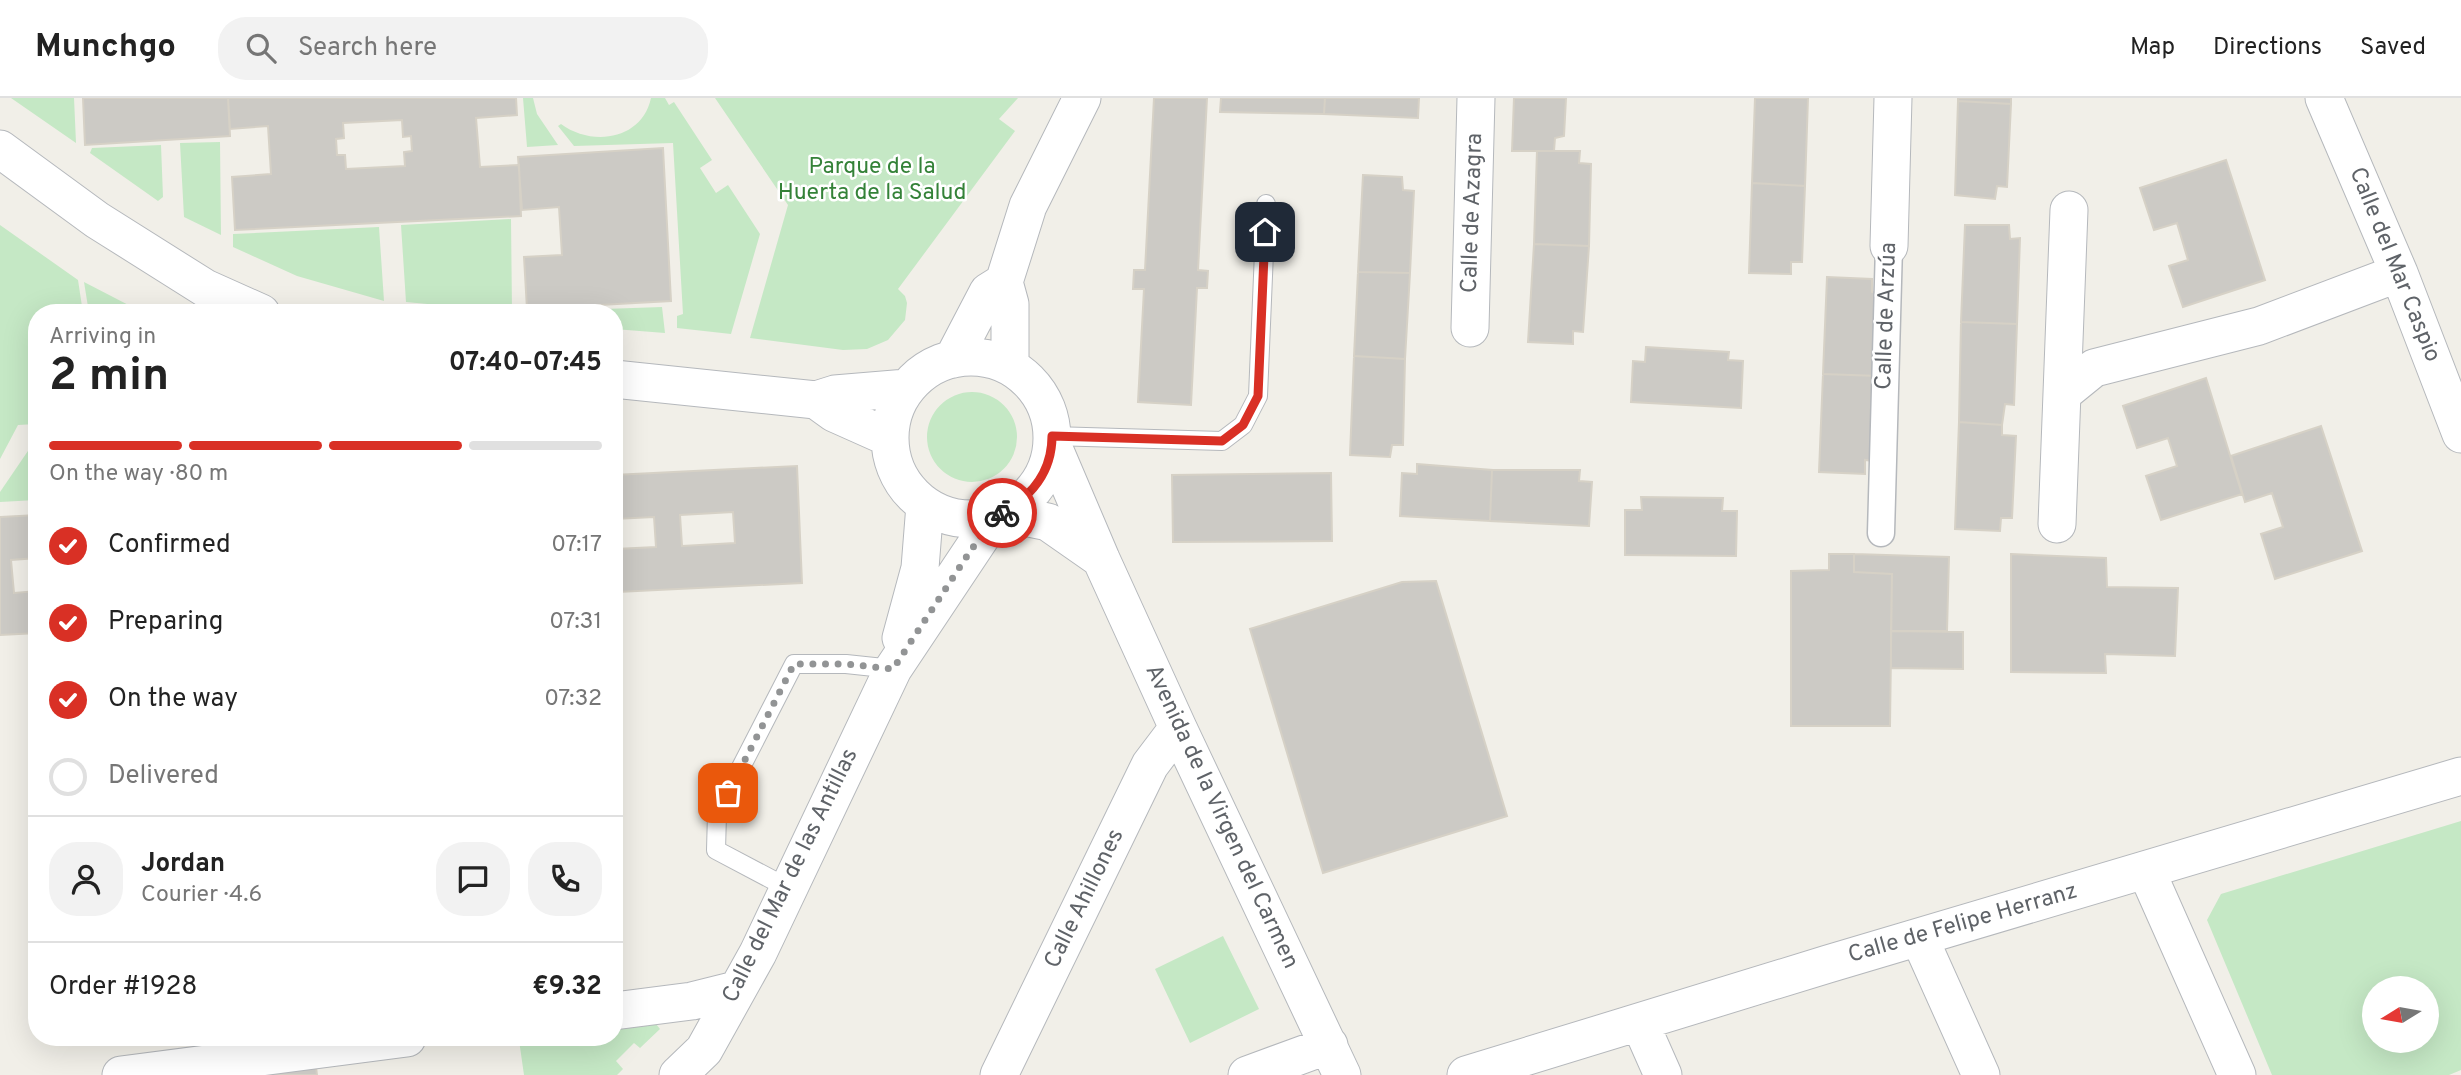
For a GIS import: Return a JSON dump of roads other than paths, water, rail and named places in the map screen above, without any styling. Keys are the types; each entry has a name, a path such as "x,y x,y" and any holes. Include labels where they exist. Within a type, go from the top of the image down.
{"street":[{"path":"1010,366 1010,304 1004,282 1028,206 1082,98"},
{"name":"Calle de Azagra","path":"1470,328 1476,98"},
{"name":"Calle de Arzúa","path":"1881,533 1893,98"},
{"name":"Calle del Mar Caspio","path":"2324,98 2399,273 2461,433"},
{"path":"0,149 97,220 205,288 241,304"},
{"path":"2057,524 2069,210"},
{"path":"2062,394 2094,368 2259,326 2399,273"},
{"path":"953,359 988,292 1004,282"},
{"path":"982,358 1010,366 1033,387 1047,408 1052,440 1045,472 1028,497 999,514 971,520 947,516 925,505 906,487 894,464 890,439 894,412 907,388 927,369 953,359 982,358"},
{"path":"623,380 816,400 835,394 907,388"},
{"path":"816,400 834,413 890,439"},
{"name":"Avenida de la Virgen del Carmen","path":"1052,440 1101,559 1178,728 1335,1060"},
{"name":"Calle del Mar de las Antillas","path":"893,669 920,568 925,505"},
{"path":"999,514 1048,522 1101,559"},
{"name":"Calle del Mar de las Antillas","path":"678,1075 704,1050 758,953 893,669 999,514"},
{"name":"Calle Ahillones","path":"999,1075 1150,765 1178,728"},
{"name":"Calle de Felipe Herranz","path":"1466,1075 2461,776"},
{"path":"2146,870 2237,1075"},
{"path":"1919,937 1981,1075"},
{"path":"623,1010 692,1000 736,990"},
{"path":"1640,1023 1663,1075"},
{"path":"121,1075 345,1046"},
{"path":"1247,1075 1335,1060"}],"lane":[{"path":"1052,440 1222,441 1243,425 1258,396 1266,204"},
{"path":"788,888 716,850 717,814 794,664 846,664 893,669"}],"park label":[{"name":"Parque de la Huerta de la Salud","path":"872,180"}]}
